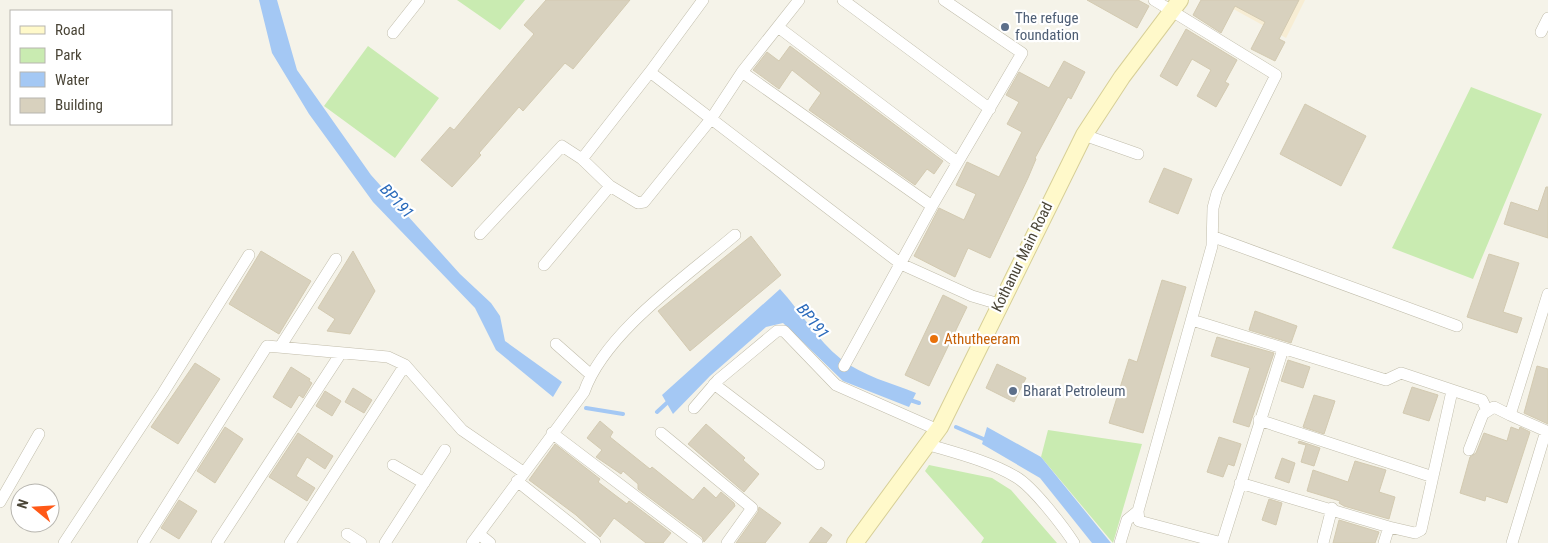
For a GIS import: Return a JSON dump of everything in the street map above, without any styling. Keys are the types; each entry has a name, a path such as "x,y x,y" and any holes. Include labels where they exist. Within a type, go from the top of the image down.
{"main road":[{"name":"Kothanur Main Road","path":"855,543 938,430 1084,135 1122,77 1176,6"}],"street":[{"path":"393,34 419,0"},
{"path":"582,159 703,0"},
{"path":"480,234 557,149 566,146 610,186 638,203 644,202 711,119 742,72 799,0"},
{"path":"843,0 990,109"},
{"path":"844,366 957,162 1022,53 944,0"},
{"path":"1154,0 1176,6 1276,75 1216,193 1213,208 1214,237 1138,511 1139,521 1193,539 1222,543 1283,348"},
{"path":"1541,32 1548,18"},
{"path":"778,27 957,162"},
{"path":"650,72 901,264 972,296 999,304"},
{"path":"742,72 932,206"},
{"path":"1084,135 1138,154"},
{"path":"544,265 610,186"},
{"path":"490,543 475,538 584,392 590,374 612,344 651,306 735,235"},
{"path":"1214,237 1457,326"},
{"path":"64,543 163,393 249,255"},
{"path":"280,347 336,259"},
{"path":"1510,415 1548,294"},
{"path":"1192,320 1386,380 1401,373 1482,400 1487,410"},
{"path":"694,408 714,384 777,331 784,331 836,385 938,430"},
{"path":"556,344 590,374"},
{"path":"143,543 267,346 388,357 405,365 462,430 520,476 595,543"},
{"path":"217,543 341,353"},
{"path":"290,543 405,365"},
{"path":"714,384 819,464"},
{"path":"1240,483 1415,533 1421,530 1452,391"},
{"path":"1469,450 1482,414 1494,407 1547,431 1512,543"},
{"path":"1259,420 1433,478"},
{"path":"552,433 697,543"},
{"path":"661,433 752,508 727,543"},
{"path":"1,496 39,434"},
{"path":"926,444 971,458 1017,477 1059,521 1074,543"},
{"path":"385,543 445,450"},
{"path":"393,465 424,483"},
{"path":"1323,543 1332,508"},
{"path":"1120,543 1127,520 1138,511"},
{"path":"1384,543 1389,527"},
{"path":"347,534 361,543"}],"shaded area":[{"path":"1217,0 1305,0 1286,38"}],"green space":[{"path":"457,0 525,0 500,30"},
{"path":"368,46 439,98 395,158 324,106"},
{"path":"1471,87 1542,114 1473,279 1392,248"},
{"path":"1048,430 1142,444 1113,543 1041,457"},
{"path":"929,465 992,478 1011,490 1057,543 981,543 984,538 925,471"}],"water":[{"path":"259,0 277,0 297,70 371,175 460,274 491,303 500,316 505,341 562,382 553,397 496,350 475,308 373,202 309,114 272,53"},
{"path":"780,289 817,335 841,359 868,375 916,393 909,407 843,381 783,323 766,327 710,376 673,414 662,395"},
{"path":"987,427 1041,457 1111,543 1092,543 1040,478 982,444"}],"building":[{"path":"546,0 630,0 573,69 565,63 523,111 519,107 479,153 481,155 452,187 421,160 450,127 454,130 534,34 524,25"},
{"path":"1087,0 1138,0 1149,6 1137,28"},
{"path":"1201,0 1299,0 1279,39 1285,42 1275,61 1251,49 1265,22 1235,6 1221,33 1193,15"},
{"path":"1186,29 1237,60 1225,82 1229,84 1216,107 1197,96 1211,70 1192,59 1177,86 1160,76"},
{"path":"790,46 943,161 934,174 927,169 915,185 809,110 821,93 792,70 779,89 753,70 767,52 779,61"},
{"path":"1064,61 1085,72 1071,99 1068,97 1035,158 1028,178 990,258 968,248 955,277 914,256 939,208 964,220 976,194 956,185 967,162 999,177 1022,132 1007,124 1019,102 1006,95 1019,72 1049,88"},
{"path":"1305,104 1366,136 1341,186 1280,154"},
{"path":"1164,168 1192,179 1178,214 1149,202"},
{"path":"1546,187 1548,187 1548,238 1504,224 1511,202 1538,211"},
{"path":"751,236 781,275 690,351 658,311"},
{"path":"261,251 311,281 279,334 229,304"},
{"path":"353,251 375,291 350,334 327,331 335,319 318,308"},
{"path":"1489,254 1519,263 1503,312 1522,318 1517,333 1467,317"},
{"path":"1162,280 1186,287 1143,433 1109,423 1129,359 1137,362"},
{"path":"943,295 967,307 929,386 905,375"},
{"path":"1255,311 1297,326 1291,343 1249,330"},
{"path":"1217,337 1274,353 1249,427 1233,422 1250,368 1211,356"},
{"path":"1288,360 1310,367 1303,388 1281,381"},
{"path":"195,363 220,379 178,444 151,427"},
{"path":"997,364 1026,378 1014,402 986,388"},
{"path":"1537,366 1548,369 1548,424 1524,413"},
{"path":"291,367 310,379 309,381 312,383 303,398 299,395 291,408 273,397"},
{"path":"1412,387 1438,395 1429,421 1403,413"},
{"path":"353,388 372,400 364,413 345,402"},
{"path":"325,391 341,401 332,416 316,406"},
{"path":"1314,395 1335,401 1324,434 1303,427"},
{"path":"600,421 613,432 610,437 693,500 704,487 716,498 721,492 734,503 735,506 704,542 702,537 638,489 638,484 623,471 621,474 596,457 602,450 587,438"},
{"path":"706,424 745,458 743,460 759,474 744,492 688,444"},
{"path":"225,427 243,439 215,483 197,471"},
{"path":"1511,427 1519,430 1520,427 1530,432 1507,503 1486,496 1485,501 1460,493 1470,457 1476,453 1484,433 1507,441"},
{"path":"298,433 333,456 325,469 307,457 296,476 315,488 307,501 269,477"},
{"path":"1219,437 1241,444 1234,466 1228,464 1223,477 1207,472"},
{"path":"1299,441 1320,448 1314,466 1301,462 1306,445 1298,443"},
{"path":"555,444 600,479 598,482 627,504 629,501 671,533 663,543 646,543 614,518 600,537 576,515 529,480"},
{"path":"1282,458 1295,463 1289,483 1275,478"},
{"path":"1355,461 1386,470 1379,492 1395,497 1389,519 1344,506 1339,503 1340,501 1307,491 1313,470 1348,482"},
{"path":"1269,499 1282,503 1276,525 1262,520"},
{"path":"179,500 197,511 179,539 161,528"},
{"path":"759,507 781,523 765,543 736,543 758,512"},
{"path":"1339,520 1379,532 1375,543 1333,543"},
{"path":"821,527 832,535 826,543 809,543"}],"waterway":[{"name":"BP191","path":"907,399 919,403"},
{"name":"BP191","path":"657,412 670,400"},
{"name":"BP191","path":"586,408 623,414"},
{"name":"BP191","path":"956,427 988,441"}],"place":[{"name":"The refuge foundation","path":"1005,27"},
{"name":"Athutheeram","path":"934,339"},
{"name":"Bharat Petroleum","path":"1013,391"}]}
